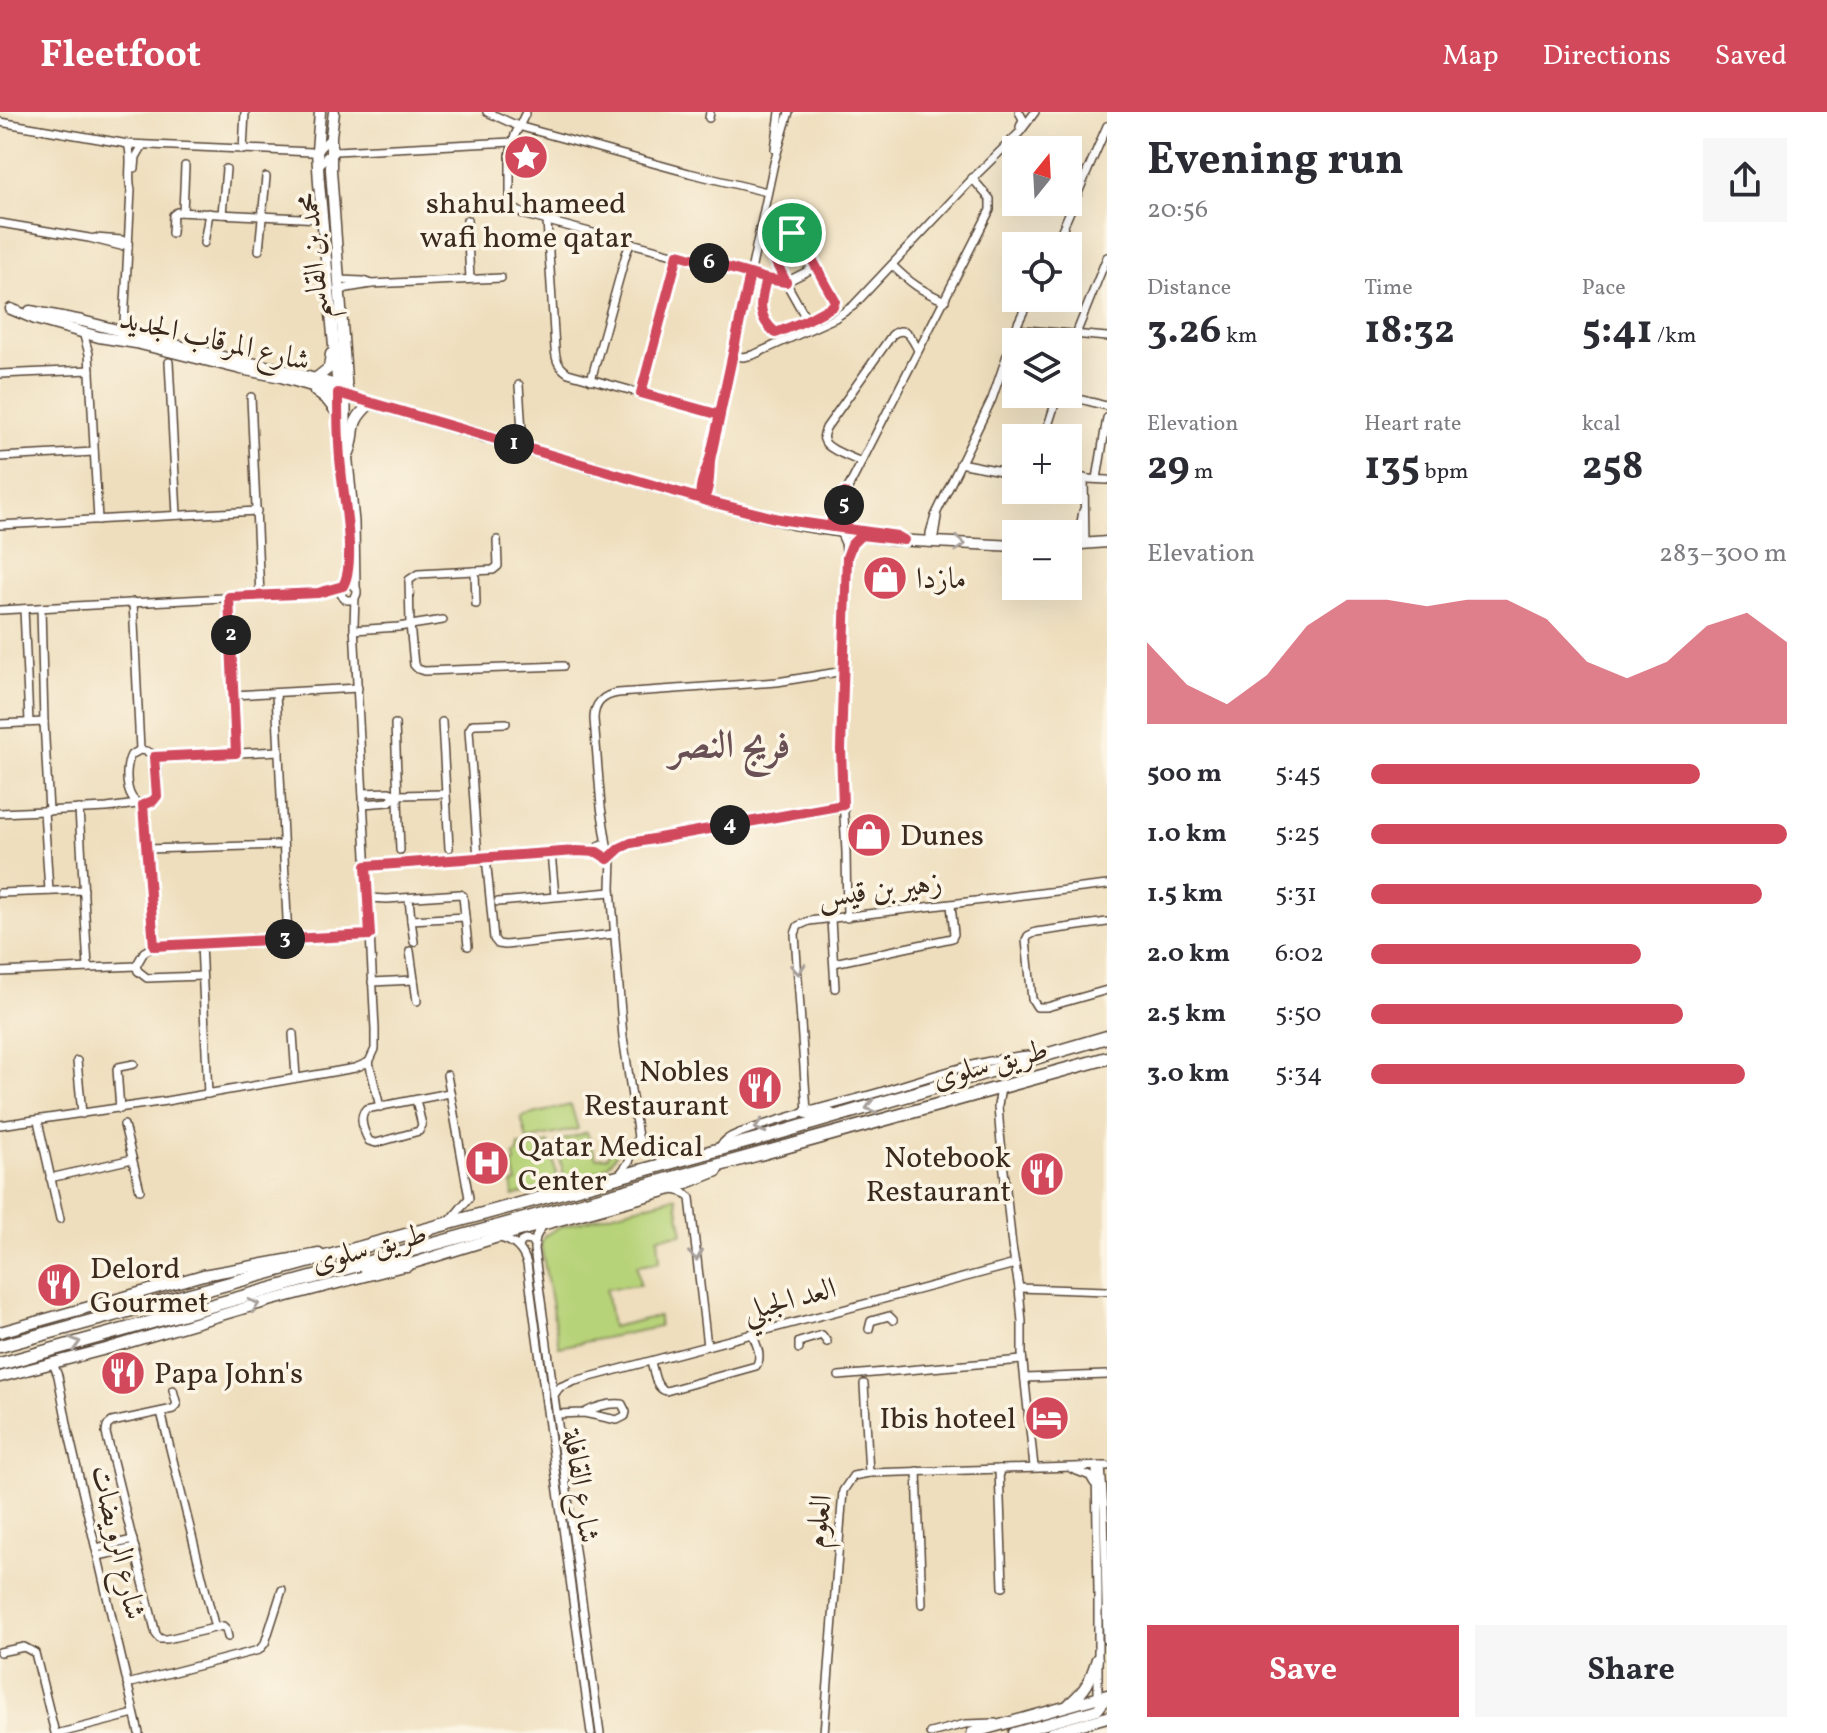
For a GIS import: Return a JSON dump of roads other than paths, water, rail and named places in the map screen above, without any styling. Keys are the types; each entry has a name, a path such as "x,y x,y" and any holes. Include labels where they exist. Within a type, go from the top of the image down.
{"highway":[{"name":"طريق سلوى","path":"0,1346 615,1179 1107,1037"},
{"name":"طريق سلوى","path":"0,1364 1107,1058"},
{"path":"807,1112 839,1116"},
{"path":"342,1268 407,1265"}],"street":[{"path":"243,150 245,112"},
{"name":"محمد بن القاسم","path":"320,112 318,139 312,151 318,168 321,219 342,390 354,515 356,588"},
{"name":"محمد بن القاسم","path":"334,112 331,136 342,390 338,414 348,561 348,573 343,585"},
{"path":"487,112 518,126 767,192"},
{"path":"526,112 512,142 510,155 510,200 513,208 525,215 766,279 786,282 816,267"},
{"path":"774,163 780,112"},
{"path":"702,499 707,493 710,463 767,192 789,112"},
{"path":"1015,135 1023,122 1019,112"},
{"path":"733,355 753,355 841,314 864,296 972,178 1022,130 1035,112"},
{"path":"0,122 128,144 243,150 312,151 331,136"},
{"path":"1061,232 1107,126"},
{"path":"318,168 334,155 512,142"},
{"path":"64,327 75,326 109,333 120,330 124,324 131,190 128,144"},
{"path":"131,190 136,157 143,145"},
{"path":"183,212 185,166"},
{"path":"222,214 226,169"},
{"path":"259,250 266,177"},
{"path":"847,918 841,749 847,557 845,543 832,515 990,210 990,199 972,178"},
{"path":"172,233 175,212 321,219"},
{"path":"204,243 209,213"},
{"path":"467,220 470,279"},
{"path":"547,221 556,360 560,367 568,373 591,380 720,415"},
{"path":"0,223 89,238 122,240 127,244"},
{"path":"766,279 760,307 772,331 779,333 807,320 832,307 835,303 798,234 789,234 773,244 770,251 807,320"},
{"path":"591,380 629,242"},
{"path":"641,393 678,254"},
{"path":"1078,328 1107,257"},
{"path":"892,265 921,290 945,301"},
{"path":"339,286 501,278"},
{"name":"شارع المرقاب الجديد","path":"5,308 120,330 315,379 371,403 793,524 897,536 904,540"},
{"name":"شارع المرقاب الجديد","path":"5,308 99,337 342,390"},
{"path":"315,379 326,372 330,364 329,334 333,325"},
{"path":"861,462 830,447 825,442 826,428 892,335 897,331 909,334 918,350"},
{"path":"83,332 89,354 98,520"},
{"path":"1082,335 1107,337"},
{"path":"89,354 99,337"},
{"path":"169,362 177,515"},
{"path":"932,542 930,533 936,513 992,399 1002,369"},
{"path":"0,374 90,370"},
{"path":"303,383 327,400 338,414"},
{"path":"519,385 523,447"},
{"path":"251,397 260,596"},
{"path":"1049,424 1059,400 1067,398 1107,406"},
{"path":"348,455 354,422 371,403"},
{"path":"1097,479 1107,418"},
{"path":"0,457 94,452"},
{"path":"960,463 1002,471"},
{"path":"1082,520 1084,478 1107,480"},
{"path":"0,525 257,511"},
{"name":"شارع المرقاب الجديد","path":"836,529 904,540 1002,545"},
{"path":"847,557 852,544 861,535"},
{"path":"497,540 498,566 493,570 418,574 409,580 414,665 424,671 563,666"},
{"path":"1082,544 1107,542"},
{"path":"475,571 476,604"},
{"path":"318,593 343,585 352,584 356,588 354,627 375,1049 369,1062 380,1107"},
{"path":"343,585 340,593 354,627"},
{"path":"0,610 318,593 350,600 355,597"},
{"path":"229,597 236,753"},
{"path":"133,602 140,750"},
{"path":"41,608 49,891"},
{"path":"24,609 29,722"},
{"path":"354,627 398,627 443,620"},
{"path":"678,1161 652,1154 644,1149 638,1137 623,1037 611,890 601,849 596,706 605,696 618,693 790,680 844,671"},
{"path":"233,695 358,688"},
{"path":"276,693 288,939"},
{"path":"0,724 44,722"},
{"path":"442,722 449,848"},
{"path":"506,723 473,724 468,733 494,939 501,945 615,934"},
{"path":"395,724 400,850"},
{"path":"154,946 141,805 130,794 128,764 131,755 140,750 154,757 279,751"},
{"path":"0,813 141,805 153,801 157,796 154,757"},
{"path":"363,793 445,794"},
{"path":"363,804 389,802 398,795"},
{"path":"611,890 612,856 631,843 843,805"},
{"path":"79,809 88,968"},
{"path":"147,849 283,845"},
{"path":"366,866 601,849 612,856"},
{"path":"551,853 555,896"},
{"name":"زهير بن قيس","path":"807,1112 796,929 803,923 1107,885"},
{"path":"0,893 84,890"},
{"path":"498,902 611,890"},
{"path":"368,900 460,894 463,896 468,946"},
{"path":"409,898 414,942"},
{"path":"834,963 952,938 951,905"},
{"path":"411,920 465,917"},
{"path":"831,919 835,988"},
{"path":"1107,922 1036,932 1026,940 1032,999 1037,1007 1107,990"},
{"path":"136,966 144,952 154,946 370,935"},
{"path":"201,944 208,1094"},
{"path":"410,951 417,1001"},
{"path":"0,972 136,966"},
{"path":"136,966 147,978 202,976"},
{"path":"372,982 414,980"},
{"path":"293,1034 296,1077"},
{"name":"طريق سلوى","path":"718,1150 722,1143 737,1134 807,1112 981,1063 1013,1057 1044,1057"},
{"path":"77,1061 82,1114"},
{"path":"0,1125 208,1094 355,1068 369,1062"},
{"path":"120,1109 117,1069 134,1064"},
{"path":"447,1075 473,1203 491,1213"},
{"path":"1002,1086 998,1106 1019,1288 1022,1360 1034,1467"},
{"path":"984,1091 998,1106"},
{"path":"416,1100 422,1122 419,1131 373,1143 367,1138 362,1114 366,1109 450,1093"},
{"path":"38,1121 60,1219"},
{"path":"124,1125 140,1190"},
{"path":"615,1179 629,1162 638,1137"},
{"name":"طريق سلوى","path":"0,1377 672,1189 748,1158"},
{"path":"50,1178 132,1159"},
{"path":"672,1189 690,1198 707,1346"},
{"name":"طريق سلوى","path":"449,1222 473,1203"},
{"path":"534,1246 543,1225"},
{"path":"498,1237 519,1247 525,1240 531,1241 534,1246"},
{"name":"شارع القافلة","path":"534,1246 600,1733"},
{"name":"شارع القافلة","path":"519,1247 527,1264 591,1733"},
{"name":"طريق سلوى","path":"0,1332 203,1275 297,1257 353,1251"},
{"name":"العد الجبلي","path":"552,1379 561,1383 575,1381 1015,1264"},
{"path":"1019,1288 1107,1291"},
{"path":"872,1302 878,1318"},
{"path":"869,1329 871,1321 878,1318 887,1316 893,1320"},
{"path":"805,1319 809,1338"},
{"path":"651,1362 660,1389 666,1391 756,1366 760,1355 752,1333"},
{"path":"799,1349 799,1342 809,1338 822,1335 827,1342"},
{"path":"839,1376 1022,1360"},
{"name":"شارع الرويضات","path":"53,1363 139,1733"},
{"path":"1025,1378 1107,1375"},
{"name":"العد الجبلي","path":"554,1395 560,1387 575,1381"},
{"path":"864,1384 869,1473"},
{"path":"173,1390 176,1407 112,1422 106,1430 157,1637 167,1639 224,1627 228,1637"},
{"path":"557,1414 584,1413 617,1420 622,1419 626,1412 622,1404 617,1404 584,1413"},
{"path":"161,1412 215,1628"},
{"path":"1101,1466 1107,1637"},
{"name":"العلوم","path":"824,1733 843,1491 853,1476 917,1471 1101,1466"},
{"path":"1066,1467 1090,1476 1102,1495"},
{"path":"999,1469 1003,1587"},
{"path":"917,1471 922,1604"},
{"path":"1103,1709 1097,1659 1098,1591 1102,1495 1107,1478"},
{"path":"97,1552 134,1544"},
{"path":"127,1684 259,1650 265,1643 282,1590"},
{"path":"0,1652 24,1647 35,1653 58,1733 134,1714"},
{"path":"930,1733 965,1724 1011,1728 1065,1707 1090,1682 1097,1659"},
{"path":"1065,1707 1103,1709"},
{"path":"972,1733 1103,1709"},
{"path":"1056,1731 1103,1709"},
{"path":"1056,1731 1077,1733"}],"place":[{"name":"shahul hameed wafi home qatar","path":"526,157"},
{"name":"مازدا","path":"885,578"},
{"name":"Dunes","path":"869,835"},
{"name":"Nobles Restaurant","path":"760,1088"},
{"name":"Qatar Medical Center","path":"487,1163"},
{"name":"Notebook Restaurant","path":"1042,1174"},
{"name":"Delord Gourmet","path":"59,1285"},
{"name":"Papa John's","path":"123,1373"},
{"name":"Ibis hoteel","path":"1047,1418"}],"district":[{"name":"فريج النصر","path":"730,744"}]}
